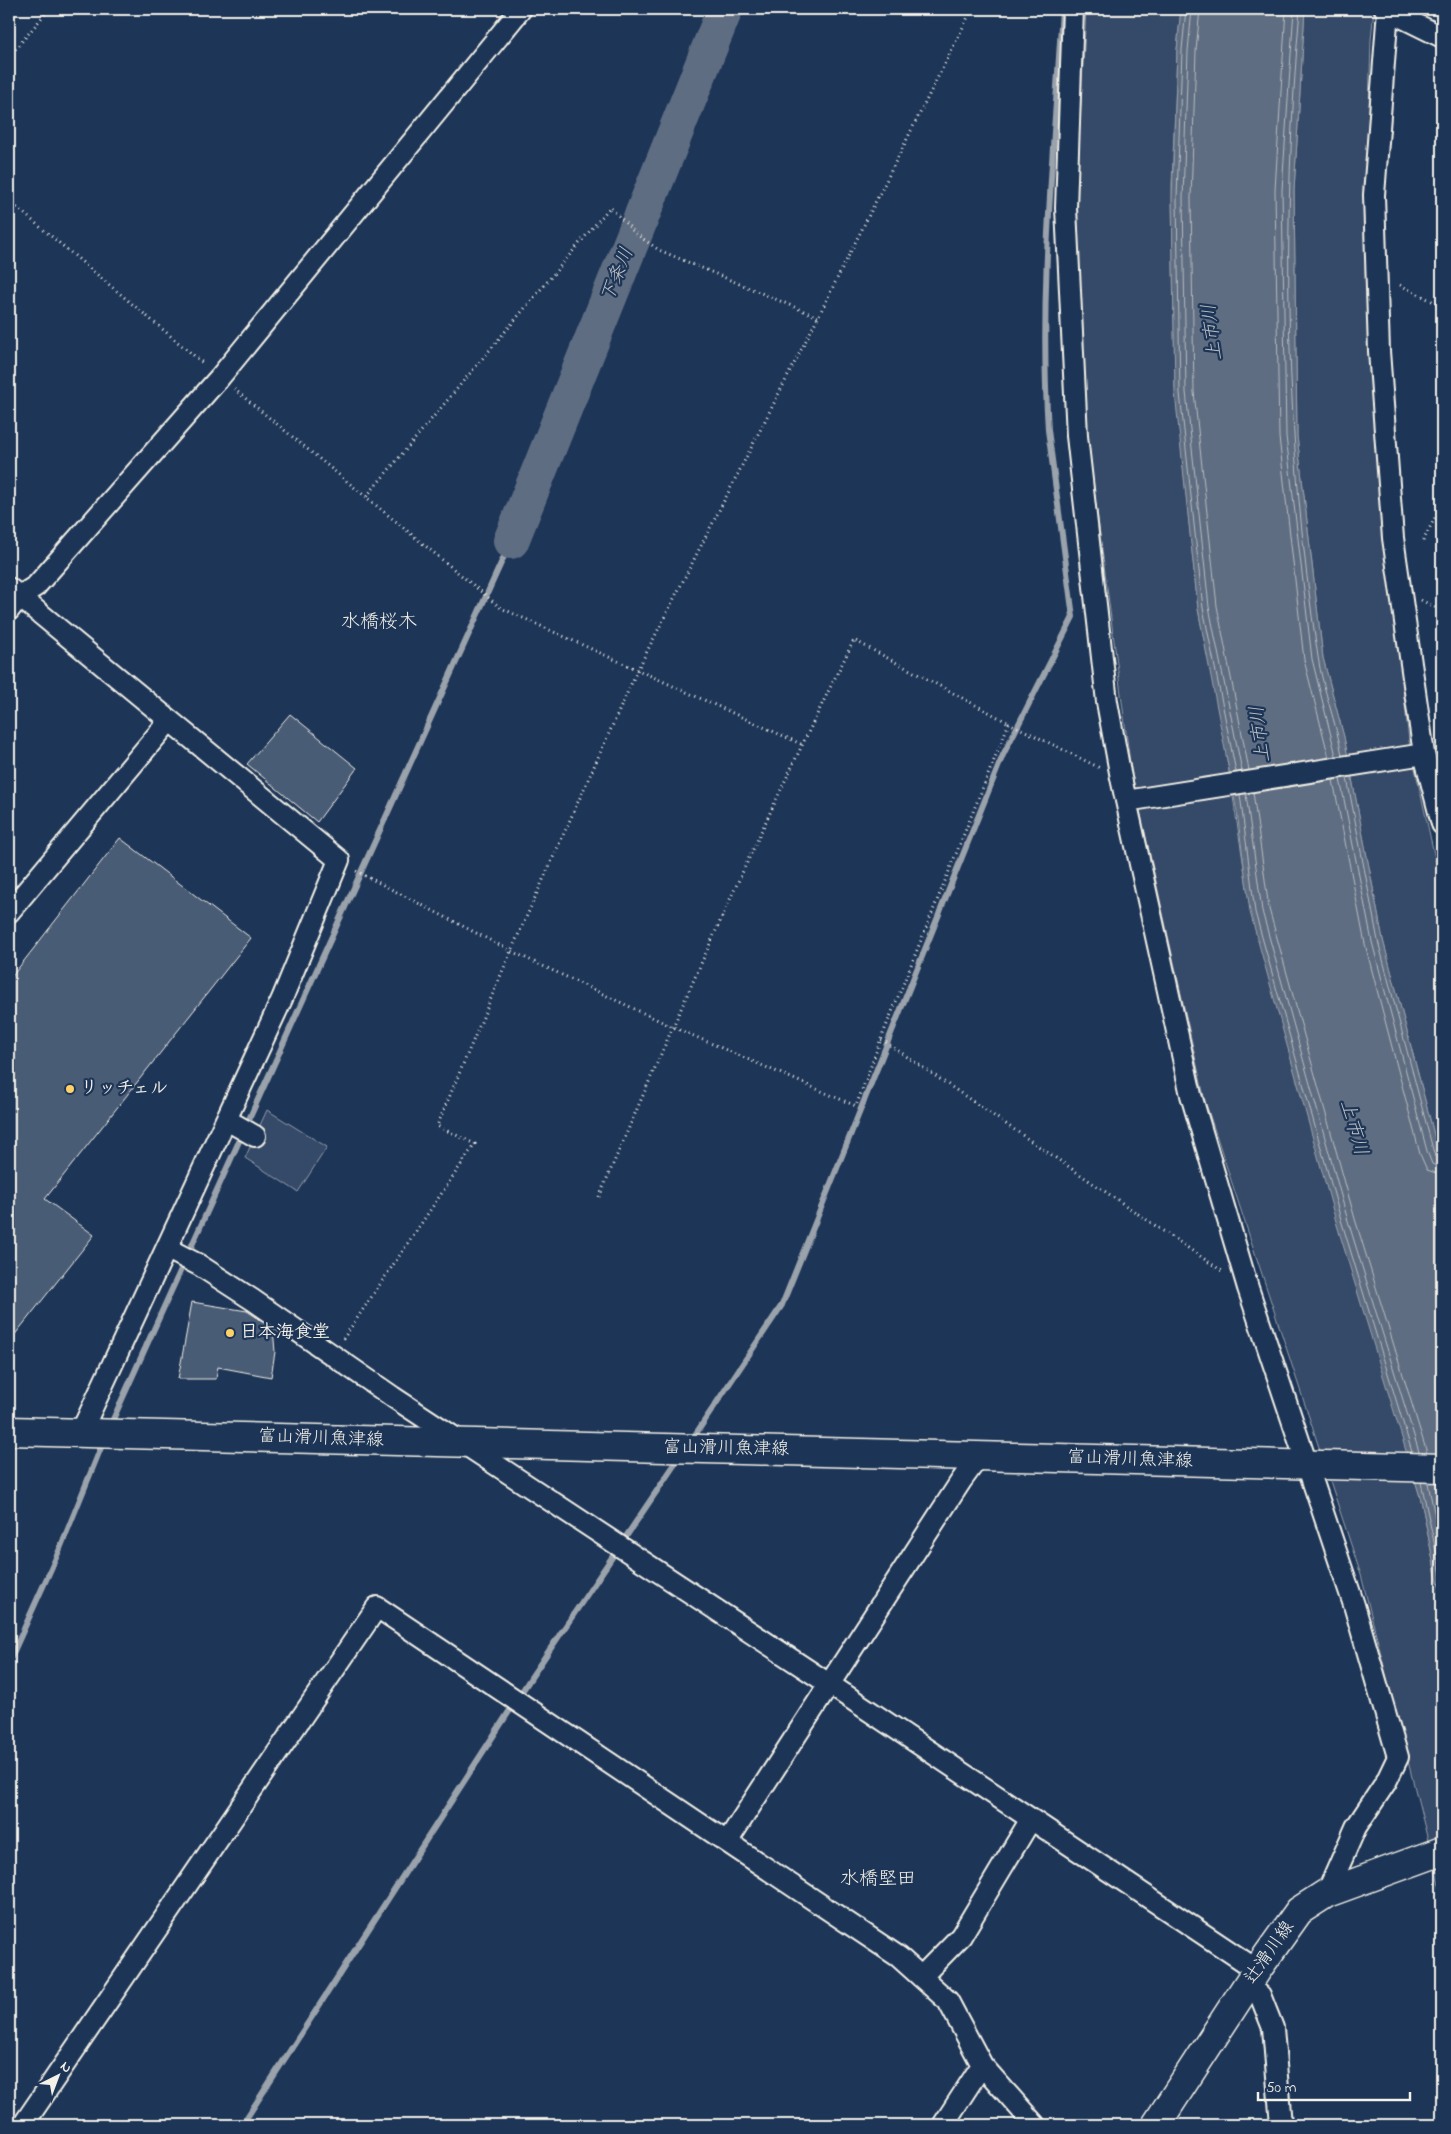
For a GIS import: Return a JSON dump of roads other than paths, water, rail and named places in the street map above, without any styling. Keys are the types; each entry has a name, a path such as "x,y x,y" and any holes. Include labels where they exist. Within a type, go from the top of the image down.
{"main road":[{"name":"富山滑川魚津線","path":"9,1431 1442,1468"},
{"name":"辻滑川線","path":"1156,2125 1252,1978 1299,1911 1327,1893 1431,1854"}],"street":[{"path":"88,1432 282,1000 339,860 169,721 12,598 36,586 220,377 521,9"},
{"path":"1073,9 1066,208 1077,436 1107,702 1121,778 1190,1095 1248,1288 1354,1605 1398,1757 1386,1782 1356,1827 1327,1893"},
{"path":"1442,37 1387,9 1374,195 1379,351 1393,538 1424,754 1442,824"},
{"path":"9,912 169,721"},
{"path":"1126,802 1424,754"},
{"path":"227,1120 255,1136"},
{"path":"171,1250 199,1265 462,1442 1031,1819 1252,1978 1273,2028 1281,2125"},
{"path":"727,1842 961,1481 980,1455"},
{"path":"23,2125 377,1607 898,1957 948,2001 982,2065 1035,2125"},
{"path":"921,1977 961,1936 1031,1819"},
{"path":"943,2125 982,2065"}],"water":[{"name":"上市川","path":"1181,9 1305,9 1294,190 1297,436 1323,658 1344,737 1383,940 1442,1165 1442,1593 1436,1575 1421,1500 1337,1225 1250,912 1237,812 1198,609 1175,393 1172,198 1177,50"}],"waterway":[{"name":"下条川","path":"511,541 725,9"},
{"path":"691,1441 782,1305 1003,755 1073,617 1048,430 1045,324 1046,272 1062,9"},
{"path":"110,1426 511,541"},
{"path":"9,1662 59,1551 104,1440"},
{"path":"242,2125 532,1676 681,1455"}],"place":[{"name":"リッチェル","path":"70,1089"},
{"name":"日本海食堂","path":"230,1333"}],"district":[{"name":"水橋桜木","path":"379,622"},
{"name":"水橋堅田","path":"878,1879"}]}
